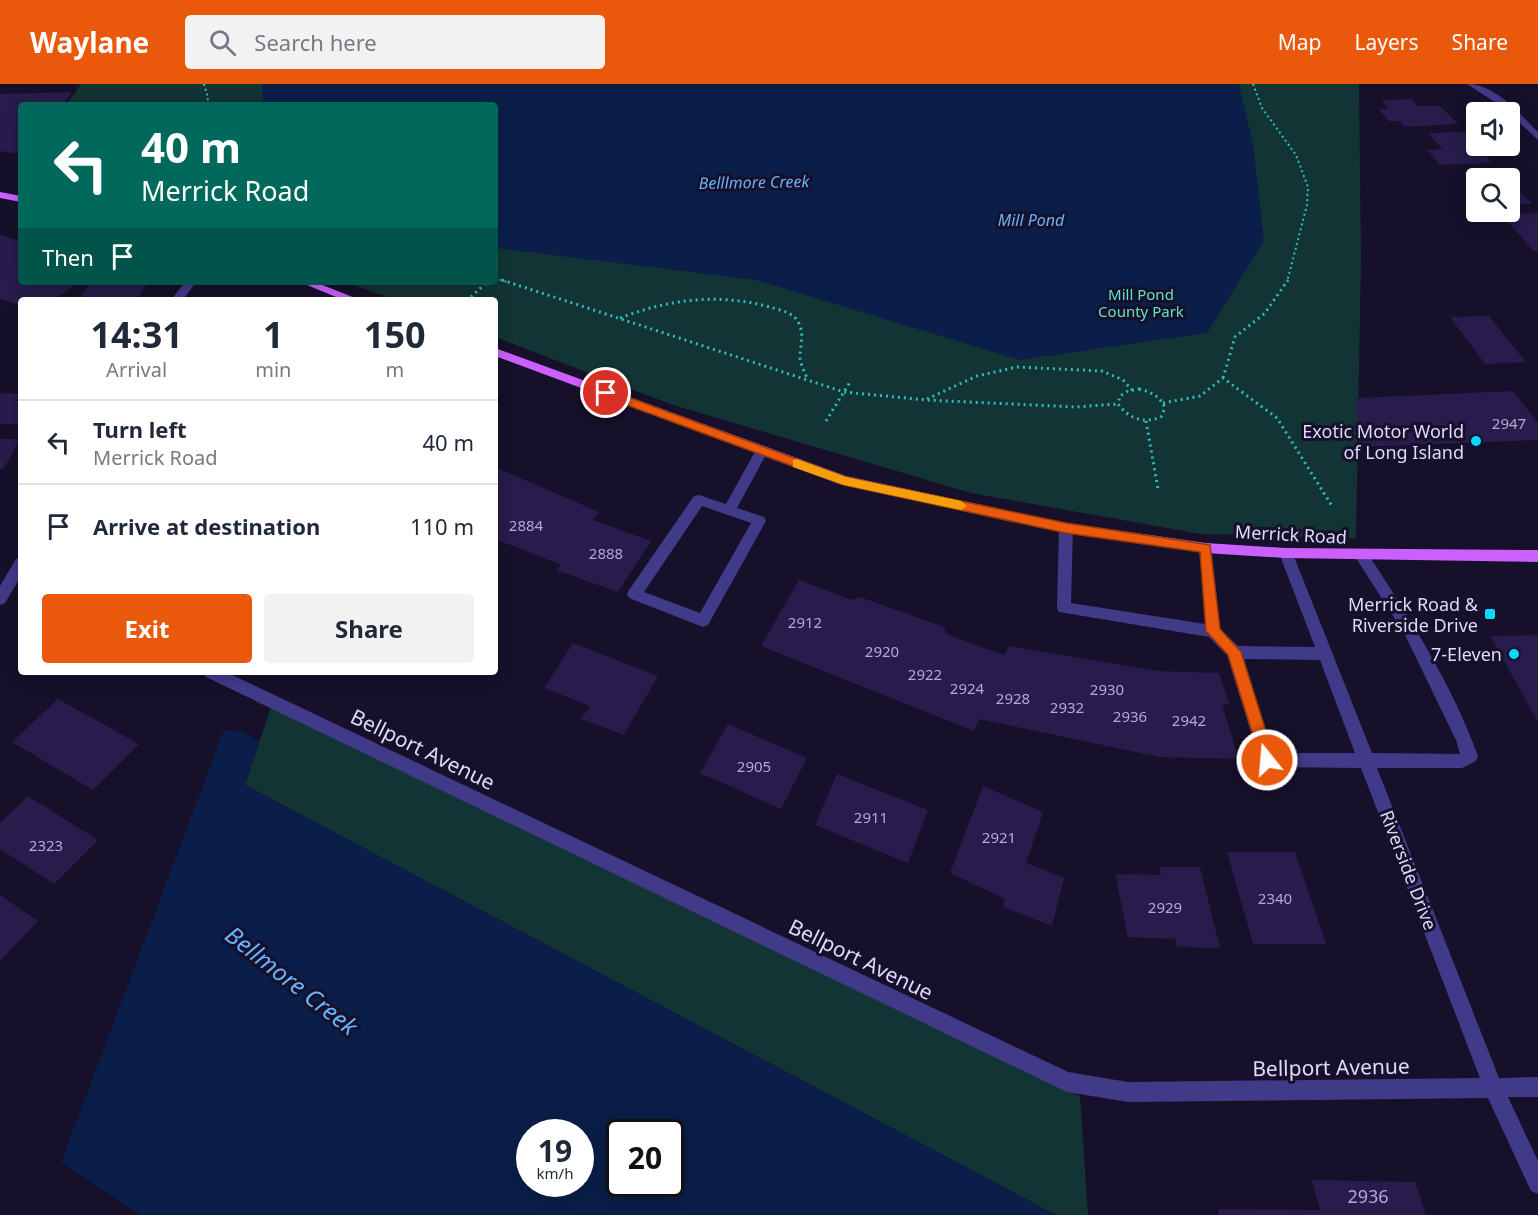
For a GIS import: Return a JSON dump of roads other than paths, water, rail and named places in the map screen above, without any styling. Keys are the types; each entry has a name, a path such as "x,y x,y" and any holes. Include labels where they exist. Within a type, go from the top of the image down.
{"main road":[{"path":"0,195 18,198"},
{"path":"313,285 346,297"},
{"name":"Merrick Road","path":"498,353 844,481 1066,528 1206,548 1286,553 1538,556"}],"street":[{"path":"1471,84 1507,106 1538,137"},
{"path":"179,297 189,285"},
{"path":"729,510 762,451"},
{"path":"699,500 729,510 759,521 702,621 634,594 699,500"},
{"path":"1066,528 1064,608 1213,631 1234,652 1267,760 1462,761 1470,756 1464,739 1408,629 1361,555"},
{"path":"1206,548 1213,631"},
{"name":"Riverside Drive","path":"1286,553 1493,1087 1538,1184"},
{"path":"0,598 17,579"},
{"path":"1234,652 1325,654"},
{"name":"Bellport Avenue","path":"217,675 1067,1082 1128,1092 1538,1087"}],"water":[{"name":"Mill Pond","path":"262,84 1239,84 1253,145 1264,241 1207,333 1020,360 756,280 498,248 498,102 263,102"},
{"name":"Bellmore Creek","path":"224,730 242,732 259,742 245,785 1056,1215 141,1215 61,1162"}],"place":[{"name":"Exotic Motor World of Long Island","path":"1476,441"},
{"name":"Merrick Road & Riverside Drive","path":"1490,614"},
{"name":"7-Eleven","path":"1514,654"}],"water label":[{"name":"Belllmore Creek","path":"754,182"}],"park label":[{"name":"Mill Pond County Park","path":"1141,302"}]}
